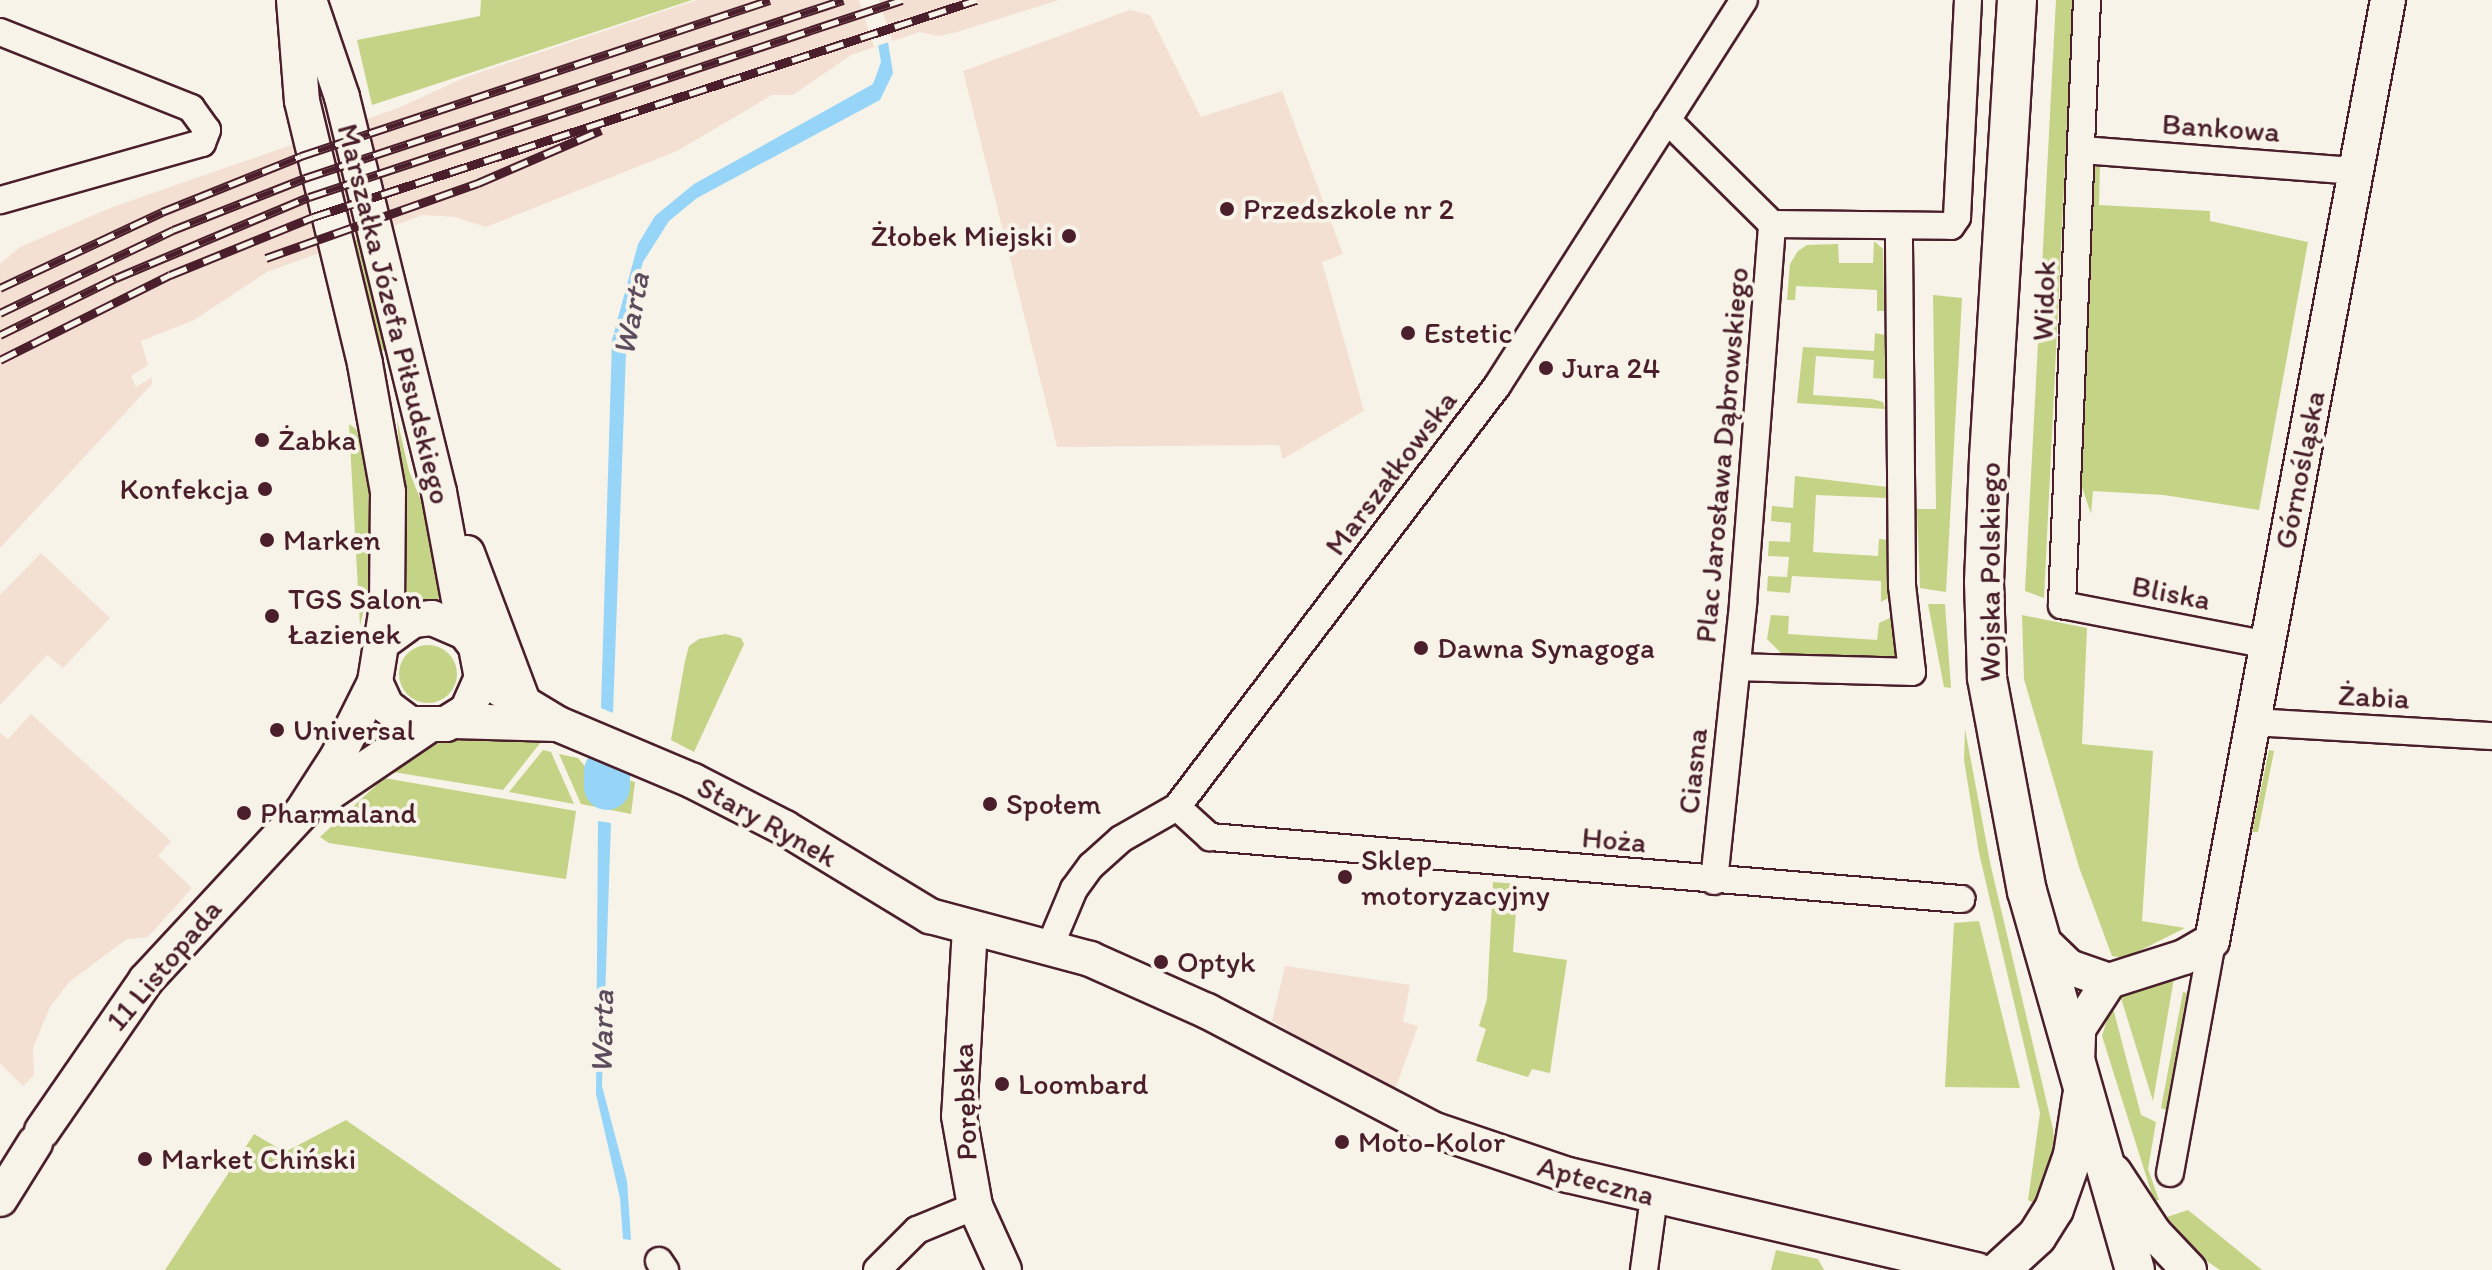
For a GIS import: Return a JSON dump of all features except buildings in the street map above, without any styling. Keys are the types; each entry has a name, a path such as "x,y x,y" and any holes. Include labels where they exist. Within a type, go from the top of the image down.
{"main road":[{"name":"Wojska Polskiego","path":"2017,0 1984,631 1997,748 2041,940 2135,1270"},
{"path":"2000,1270 2037,1236 2061,1193 2080,1076"}],"street":[{"name":"Marszałka Józefa Piłsudskiego","path":"294,0 302,101 370,389 391,519 384,641"},
{"name":"Marszałka Józefa Piłsudskiego","path":"309,0 342,97 408,381 439,492 465,632"},
{"name":"Marszałkowska","path":"1050,946 1074,889 1098,858 1121,839 1177,807 1497,386 1744,0"},
{"path":"1667,120 1772,224 1951,226 1957,217 1968,0"},
{"name":"Widok","path":"2062,605 2087,0"},
{"name":"Górnośląska","path":"2170,1173 2388,0"},
{"path":"0,32 191,108 206,125 202,143 0,200"},
{"name":"Bankowa","path":"2082,150 2356,171"},
{"name":"Plac Jarosława Dąbrowskiego","path":"1772,224 1737,667 1932,677"},
{"path":"1899,227 1902,586 1914,662 1912,672 1905,675"},
{"path":"370,389 408,381"},
{"path":"439,492 478,580 523,702"},
{"name":"Bliska","path":"2062,605 2267,645"},
{"path":"432,618 465,632 476,646 482,678 476,699 439,725 399,717 386,706 375,682 377,656 384,641 413,620 432,618"},
{"name":"Ciasna","path":"1714,881 1737,667"},
{"name":"Stary Rynek","path":"482,678 568,728 630,753 785,828 930,916 970,928"},
{"name":"11 Listopada","path":"0,1199 146,980 302,812 337,758 375,682"},
{"name":"Żabia","path":"2253,722 2492,736"},
{"name":"Stary Rynek","path":"439,725 568,728"},
{"name":"11 Listopada","path":"302,812 439,725"},
{"name":"Hoża","path":"1177,807 1210,837 1961,899"},
{"name":"Apteczna","path":"970,928 1050,946 1207,1011 1435,1130 1516,1160 1654,1197 1977,1270"},
{"name":"Porębska","path":"970,928 959,1116 975,1206 1004,1270"},
{"path":"2041,940 2069,967 2109,981 2184,957 2212,941"},
{"path":"2080,1076 2078,1029 2109,981"},
{"path":"2103,1153 2154,1233 2189,1270"},
{"path":"1644,1270 1654,1197"},
{"path":"877,1270 917,1230 975,1206"}],"shaded area":[{"path":"697,0 1059,0 957,32 939,36 919,32 851,55 793,95 772,95 677,151 486,227 455,217 423,215 267,272 194,320 141,341 148,365 131,376 136,387 152,377 152,384 0,548 0,264 20,247 110,208 398,108 466,77"},
{"path":"1130,10 1150,15 1201,117 1282,91 1343,254 1322,262 1364,411 1283,459 1279,445 1057,447 963,71"},
{"path":"41,553 110,618 63,668 47,655 0,705 0,595"},
{"path":"31,714 171,841 158,856 192,888 148,937 127,939 69,982 50,1007 33,1048 34,1075 23,1086 0,1063 0,733 8,739"},
{"path":"1285,966 1410,985 1403,1022 1418,1026 1394,1092 1272,1021"}],"green space":[{"path":"481,0 692,0 372,105 357,40 480,16"},
{"path":"2056,0 2073,0 2044,598 2025,591"},
{"path":"2092,161 2100,164 2099,205 2210,211 2210,221 2308,242 2259,510 2164,495 2093,491 2091,514 2079,478"},
{"path":"360,238 386,350 375,352 349,242"},
{"path":"1874,241 1883,249 1884,311 1877,311 1877,290 1796,286 1795,300 1787,300 1790,264 1798,251 1807,245 1838,244 1839,263 1873,263"},
{"path":"1933,295 1962,298 1946,592 1920,588 1917,509 1936,509"},
{"path":"1875,333 1885,335 1885,379 1873,378 1874,360 1816,356 1813,395 1872,399 1883,402 1885,409 1797,403 1803,347 1874,351"},
{"path":"397,419 409,471 437,540 443,589 434,607 413,608 406,593 407,541"},
{"path":"349,424 356,429 367,465 373,517 370,581 360,626"},
{"path":"1795,476 1888,487 1888,498 1816,495 1813,552 1878,556 1879,539 1889,540 1890,597 1881,602 1881,581 1792,576 1790,593 1767,591 1768,576 1787,577 1789,557 1768,556 1769,541 1790,542 1791,523 1771,521 1772,506 1793,508"},
{"path":"1928,604 1945,604 1951,688 1944,687"},
{"path":"1771,615 1789,616 1788,634 1877,640 1879,623 1890,618 1898,622 1905,654 1896,664 1786,658 1767,639"},
{"path":"2022,615 2087,628 2082,744 2153,751 2142,921 2185,928 2125,958 2112,956 2079,867 2024,679"},
{"path":"725,634 741,638 744,644 694,752 671,740 685,661 689,646 699,639"},
{"path":"428,645 439,647 448,654 455,663 455,685 448,694 439,701 428,703 417,701 408,694 401,685 399,674 401,663 408,654 417,647"},
{"path":"1965,729 1991,867 2053,1129 2056,1160 2039,1206 2028,1200 2040,1113 1979,853 1964,760"},
{"path":"451,736 523,738 541,742 503,790 381,770"},
{"path":"543,750 551,752 574,804 509,792"},
{"path":"2269,750 2274,751 2258,832 2252,832"},
{"path":"559,754 578,758 596,780 611,784 617,777 635,782 631,814 581,804"},
{"path":"384,778 576,811 566,879 329,843 320,837"},
{"path":"1493,882 1518,884 1513,952 1567,960 1550,1073 1532,1069 1528,1077 1476,1061 1486,1029 1479,1026 1487,999"},
{"path":"1979,921 2020,1088 1945,1087 1954,923"},
{"path":"2174,978 2153,1101 2120,995"},
{"path":"2183,992 2187,993 2166,1110 2161,1108"},
{"path":"2112,1004 2141,1115 2156,1122 2148,1169 2159,1200 2154,1201 2102,1036"},
{"path":"346,1120 562,1270 165,1270 254,1134 285,1152"},
{"path":"2188,1210 2262,1270 2220,1270 2205,1260 2167,1217"},
{"path":"1776,1250 1818,1259 1824,1270 1771,1270"}],"water":[{"path":"888,42 893,73 880,100 697,198 669,221 643,262 630,308 626,353 613,713 601,708 612,340 638,244 655,216 694,184 873,84 881,62 878,44"},
{"path":"598,821 611,823 602,1086 627,1181 631,1240 623,1239 620,1198 596,1094"}],"pier":[{"path":"859,0 879,0 892,41 874,47"}],"waterway":[{"name":"Warta","path":"607,771 607,787"}],"railway":[{"path":"0,288 162,212 301,156 770,0"},
{"path":"0,313 173,230 305,178 843,0"},
{"path":"0,335 116,278 309,197 902,0"},
{"path":"0,360 170,275 313,217 976,0"},
{"path":"266,258 478,183 601,130"}],"place":[{"name":"Przedszkole nr 2","path":"1227,209"},
{"name":"Żłobek Miejski","path":"1069,236"},
{"name":"Estetic","path":"1408,333"},
{"name":"Jura 24","path":"1546,368"},
{"name":"Żabka","path":"262,440"},
{"name":"Konfekcja","path":"265,489"},
{"name":"Marken","path":"267,540"},
{"name":"TGS Salon Łazienek","path":"272,616"},
{"name":"Dawna Synagoga","path":"1421,648"},
{"name":"Universal","path":"277,730"},
{"name":"Społem","path":"990,804"},
{"name":"Pharmaland","path":"244,813"},
{"name":"Sklep motoryzacyjny","path":"1345,877"},
{"name":"Optyk","path":"1161,962"},
{"name":"Loombard","path":"1002,1084"},
{"name":"Moto-Kolor","path":"1342,1142"},
{"name":"Market Chiński","path":"145,1159"}]}
